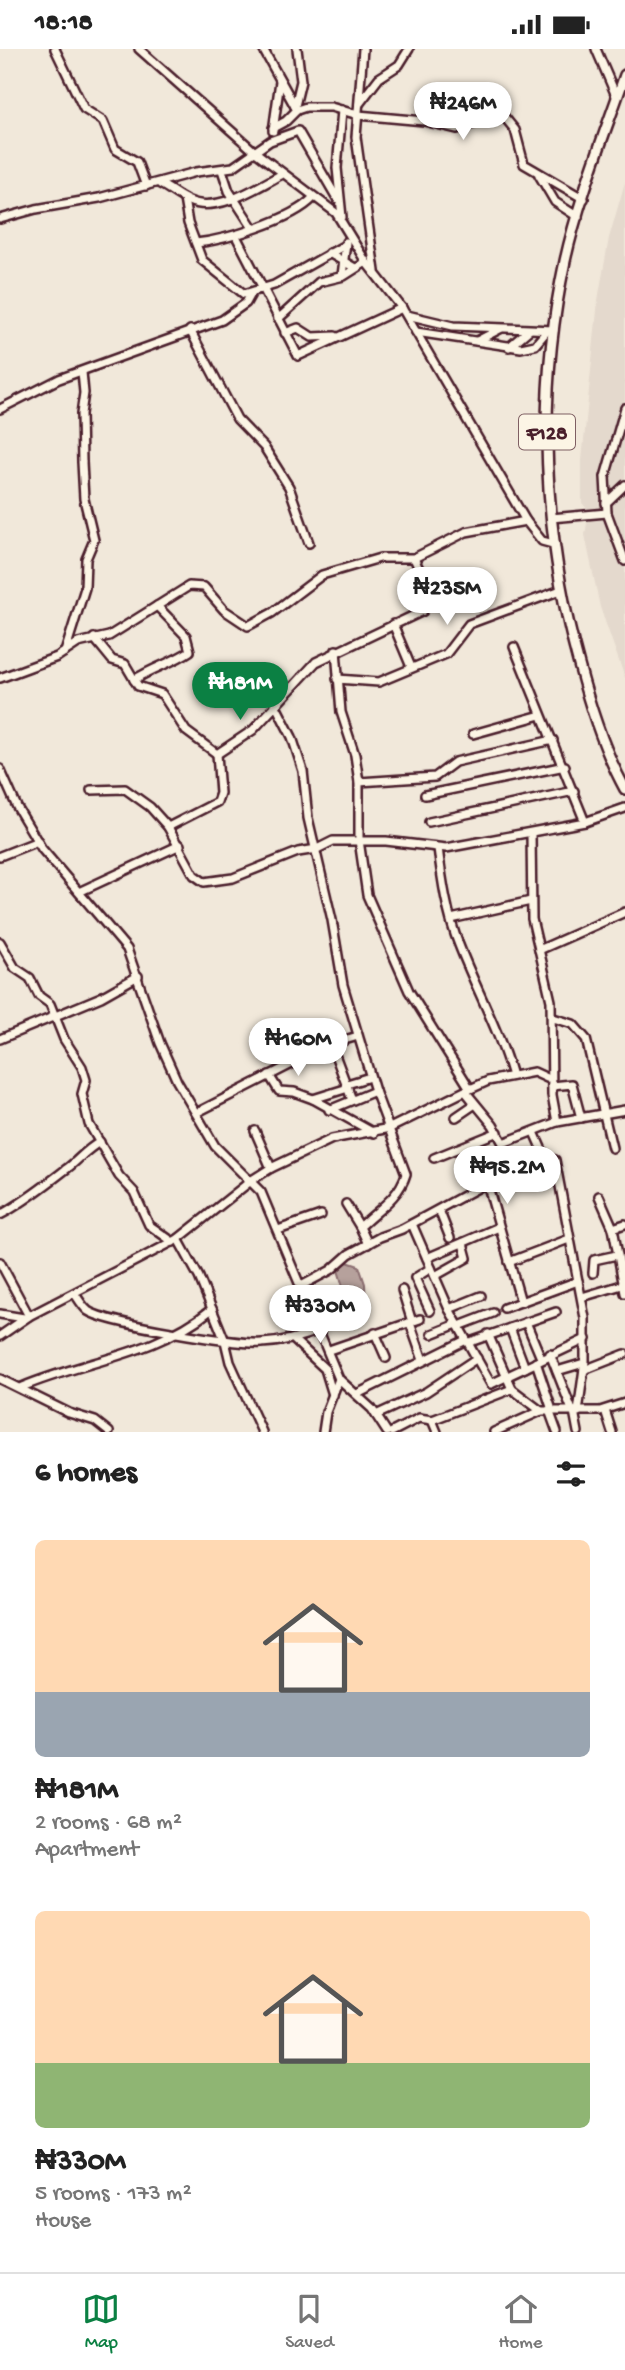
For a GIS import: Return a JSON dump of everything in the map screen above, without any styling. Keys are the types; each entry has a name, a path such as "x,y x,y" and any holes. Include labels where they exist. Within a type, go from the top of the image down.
{"main road":[{"name":"F128","path":"625,75 565,261 550,331 547,398 551,518 561,590 584,682 625,789"}],"street":[{"path":"55,49 84,109 103,121 115,149 137,162 146,186"},
{"path":"139,49 282,174 336,213 366,262 405,311 526,521 542,541 553,544"},
{"path":"263,49 296,108"},
{"path":"273,128 286,121 296,108 301,81 297,49"},
{"path":"363,49 358,115 359,166 375,272"},
{"path":"343,224 338,200 337,140 346,111 359,104 379,78 399,65 410,49"},
{"path":"596,49 617,98"},
{"path":"272,140 281,80"},
{"path":"296,108 317,107 358,115 424,121 457,129 502,114 515,130 524,164 583,199"},
{"path":"0,219 160,184 196,173 222,170 240,163 272,140 299,132 315,165 338,200"},
{"path":"222,170 234,197 253,228"},
{"path":"160,184 184,199 205,204 234,197 282,174"},
{"path":"539,174 555,202 578,216"},
{"path":"172,180 176,192"},
{"path":"196,243 236,236 296,210 313,198"},
{"path":"184,199 202,260 239,291 251,294 262,290 345,245"},
{"path":"342,276 348,232"},
{"path":"236,236 262,290 300,357 340,335 405,311 453,326 550,331"},
{"path":"329,253 355,268"},
{"path":"278,319 311,288 342,276 366,262"},
{"path":"0,409 82,372 232,315 246,303 251,294"},
{"path":"285,333 299,328 312,337 340,335"},
{"path":"476,342 501,328"},
{"path":"190,330 237,419 264,447 282,473 296,499 309,543"},
{"path":"509,348 529,330"},
{"path":"416,332 509,348 534,345 550,331"},
{"path":"65,653 85,588 86,559 94,540 85,499 82,462 82,372"},
{"path":"625,408 605,477 607,513 625,561"},
{"path":"606,503 625,485"},
{"path":"551,518 607,513"},
{"path":"0,678 65,653 90,639 109,636 189,586 199,586 210,592 224,610 248,626 272,613 322,575 380,558 414,558 466,532 526,521"},
{"path":"616,537 625,541"},
{"path":"216,754 253,730 316,662 336,650 420,614 427,605 428,591 414,558"},
{"path":"337,679 379,682 446,654 469,624 561,590"},
{"path":"134,680 190,651 186,636 157,605"},
{"path":"393,624 411,667"},
{"path":"74,626 112,660 125,664 138,686 158,690 166,697 186,731 216,754 220,793 217,802 168,827"},
{"path":"514,647 565,766 585,822"},
{"path":"336,650 343,723 355,755 359,782 359,840 367,895 409,991 475,1104 498,1132 503,1143 557,1122 625,1110"},
{"path":"275,704 292,737 303,771 308,818 317,849 342,985 370,1077 406,1178 377,1214 360,1227"},
{"path":"473,734 541,715"},
{"path":"359,782 436,777 454,762 553,740"},
{"path":"425,795 565,766"},
{"path":"0,769 14,801 38,841 127,949 164,1053 196,1113 221,1153 251,1180 278,1230 337,1370 339,1379 323,1432"},
{"path":"90,790 125,789 150,807 180,845 194,875 204,882 233,878 333,841 359,840 438,848 585,822 625,808"},
{"path":"429,822 574,791"},
{"path":"531,833 531,901 553,1018 552,1086 557,1122"},
{"path":"0,856 38,841"},
{"path":"81,891 180,845"},
{"path":"438,848 451,919 459,945 503,1045 512,1076"},
{"path":"451,919 531,901"},
{"path":"539,950 625,912"},
{"path":"0,942 12,964 30,978 55,1015 64,1039 84,1073 87,1084 82,1094 88,1108 87,1121 119,1176 134,1192 149,1224 158,1234 175,1241 199,1277 225,1341 230,1362 262,1432"},
{"path":"1,1037 101,997 138,976"},
{"path":"553,1018 573,1024 586,1039 612,1148"},
{"path":"196,1113 331,1044 358,1036"},
{"path":"331,1044 352,1100"},
{"path":"0,1336 27,1317 175,1241 251,1180 332,1139 375,1133 390,1128 467,1089 512,1076 534,1072 547,1078"},
{"path":"269,1075 278,1091 294,1092 313,1098 329,1110 375,1133"},
{"path":"313,1098 370,1077"},
{"path":"552,1086 572,1084 581,1118"},
{"path":"329,1110 375,1091"},
{"path":"456,1117 475,1104"},
{"path":"255,1131 271,1168"},
{"path":"434,1159 498,1132"},
{"path":"534,1132 545,1157"},
{"path":"0,1215 68,1169 87,1148 100,1142"},
{"path":"301,1286 331,1271 349,1254 412,1224 487,1183 545,1157 555,1160 582,1297 586,1339 584,1366 575,1411"},
{"path":"487,1183 521,1302"},
{"path":"582,1297 623,1284 613,1228 599,1196"},
{"path":"346,1204 368,1244"},
{"path":"439,1210 450,1238"},
{"path":"278,1230 321,1215"},
{"path":"412,1224 449,1309 491,1384 586,1339"},
{"path":"613,1228 625,1224"},
{"path":"427,1258 499,1227"},
{"path":"509,1262 569,1239"},
{"path":"435,1276 467,1258 463,1243"},
{"path":"593,1273 594,1260 617,1255"},
{"path":"0,1262 27,1317"},
{"path":"430,1311 415,1278 431,1268"},
{"path":"504,1308 578,1280"},
{"path":"402,1290 414,1321 423,1360"},
{"path":"75,1294 89,1312 98,1315 225,1341 295,1341 319,1330"},
{"path":"449,1309 481,1296"},
{"path":"22,1387 112,1360 140,1346 164,1342 212,1309"},
{"path":"357,1394 423,1360 468,1341 556,1312"},
{"path":"432,1334 493,1313"},
{"path":"0,1314 27,1317"},
{"path":"329,1350 414,1321"},
{"path":"526,1322 539,1360 548,1410 557,1432"},
{"path":"510,1328 525,1368"},
{"path":"375,1333 386,1358"},
{"path":"488,1334 512,1389 548,1410"},
{"path":"295,1341 325,1369 333,1395"},
{"path":"550,1354 575,1411 578,1432"},
{"path":"557,1371 625,1354"},
{"path":"376,1415 426,1392 477,1358"},
{"path":"325,1369 337,1370"},
{"path":"0,1379 22,1387 69,1413 95,1421 109,1432"},
{"path":"339,1379 357,1394 387,1432"},
{"path":"392,1432 419,1418 432,1420 512,1389"},
{"path":"494,1432 548,1410 605,1410 625,1403"},
{"path":"605,1410 611,1432"},
{"path":"432,1420 437,1432"}],"shaded area":[{"path":"625,182 625,678 600,607 585,535 589,511 582,503 582,460 598,300 609,238"},
{"path":"347,1262 359,1266 365,1284 366,1311 353,1314 339,1310 333,1295 336,1290 344,1290 338,1270"}]}
